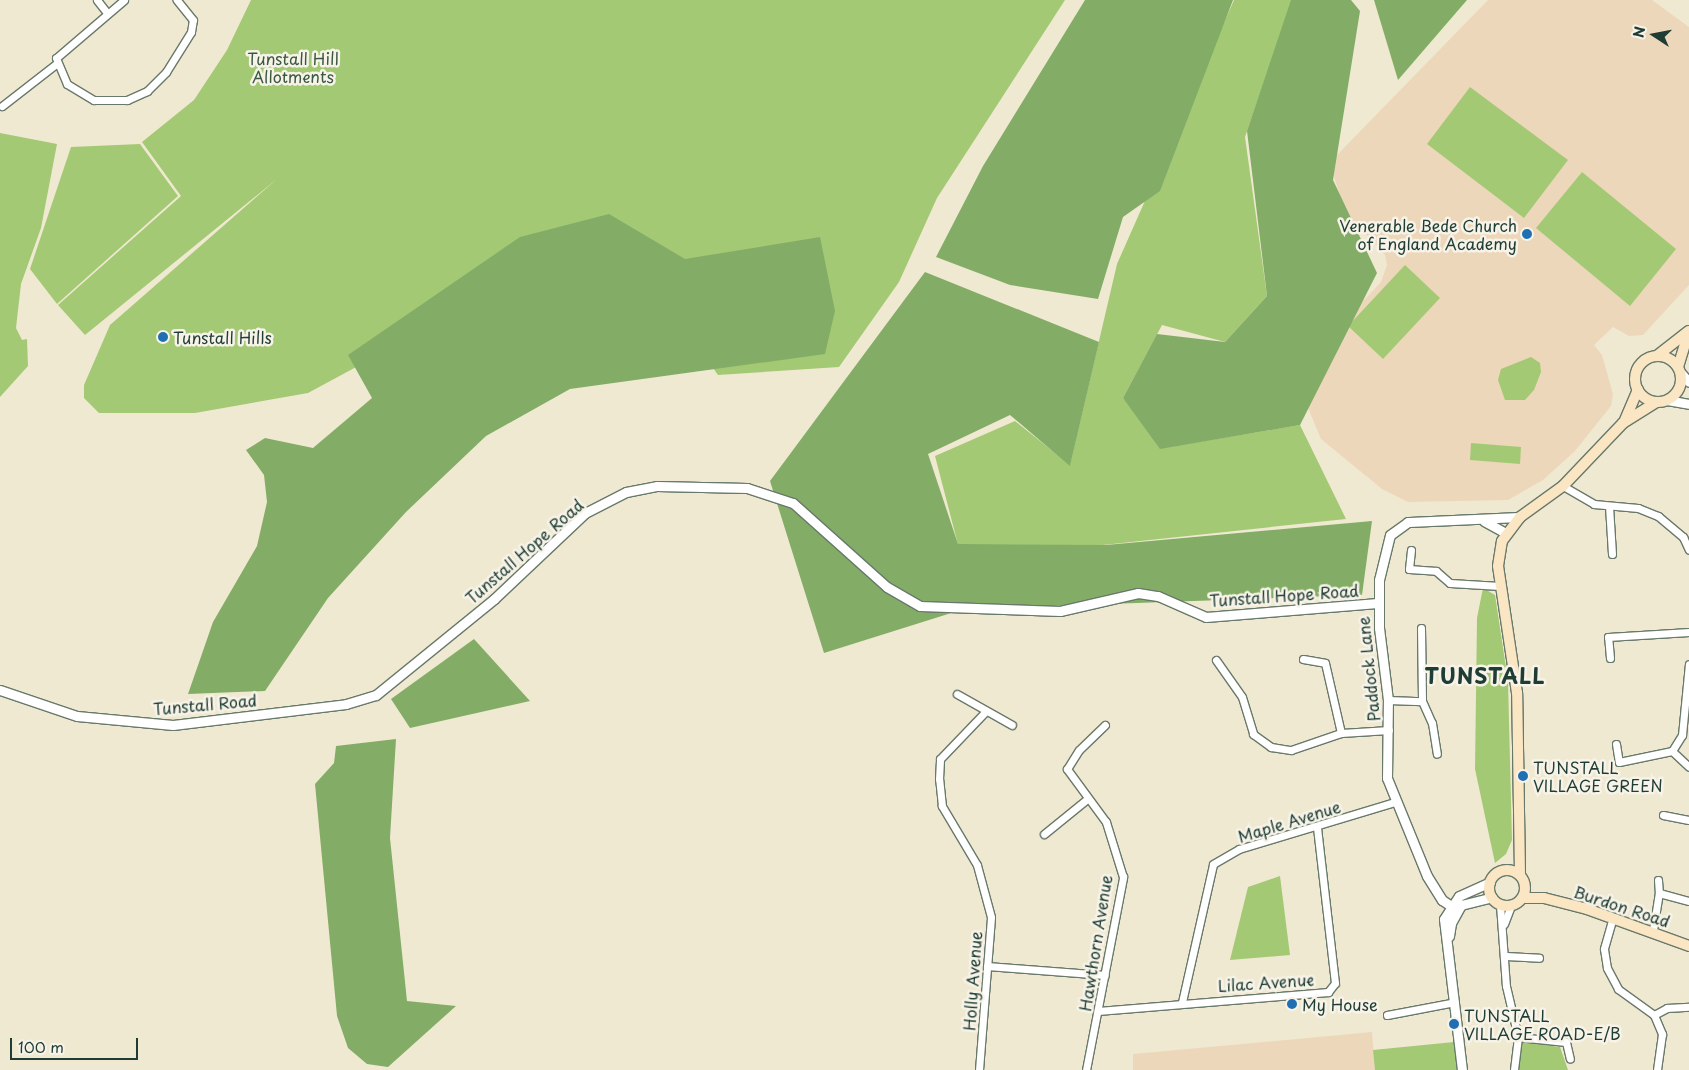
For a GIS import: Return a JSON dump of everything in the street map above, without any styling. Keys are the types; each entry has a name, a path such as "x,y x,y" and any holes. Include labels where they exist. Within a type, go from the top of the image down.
{"main road":[{"path":"1623,423 1638,390 1636,372 1642,362 1658,355 1689,332"},
{"path":"1518,851 1504,870 1490,882 1492,897 1500,905 1511,906 1523,898 1518,851 1517,693 1500,586 1498,556 1506,534 1520,517 1563,486 1623,423 1677,393 1679,370 1689,332"},
{"path":"1658,355 1679,370"},
{"path":"1638,390 1661,401"},
{"path":"1504,870 1522,878"},
{"name":"Burdon Road","path":"1522,878 1544,898"},
{"name":"Burdon Road","path":"1523,898 1544,898 1653,930 1689,946"}],"street":[{"path":"97,0 107,13"},
{"path":"124,0 56,58 56,64 67,84 94,100 127,100 147,90 166,72 191,32 192,20 177,0"},
{"path":"2,106 56,64"},
{"path":"1679,370 1689,382"},
{"path":"1661,401 1689,404"},
{"name":"Tunstall Hope Road","path":"357,701 376,695 494,599 585,513 626,492 657,486 747,488 780,497 793,503 887,587 920,606 1060,611 1138,593 1158,596 1206,618 1377,603"},
{"path":"1563,486 1583,500 1609,506 1638,508 1658,516 1683,537 1689,550"},
{"path":"1609,506 1612,554"},
{"name":"Paddock Lane","path":"1454,908 1427,876 1395,802 1386,767 1389,730 1388,700 1377,603 1385,546 1397,529 1420,519 1484,521 1520,517"},
{"name":"Paddock Lane","path":"1484,521 1506,534"},
{"path":"1411,550 1409,569 1436,571 1450,583 1500,586"},
{"path":"1421,628 1422,701 1432,724 1437,754"},
{"path":"1610,658 1608,637 1689,632"},
{"path":"1304,659 1325,663 1341,733"},
{"path":"1216,660 1242,697 1253,734 1271,747 1291,750 1341,733 1389,730"},
{"path":"1616,744 1619,762 1672,751 1682,735 1689,664"},
{"name":"Tunstall Road","path":"0,690 76,716 173,725 357,701"},
{"path":"957,694 1012,725"},
{"path":"1388,700 1422,701"},
{"name":"Holly Avenue","path":"979,1070 991,916 977,865 942,806 938,779 940,759 986,711"},
{"path":"1044,834 1086,800 1067,769 1078,750 1105,725"},
{"path":"1672,751 1689,767"},
{"name":"Hawthorn Avenue","path":"1086,800 1106,822 1123,877 1086,1070"},
{"name":"Maple Avenue","path":"1182,1002 1213,864 1239,850 1395,802"},
{"path":"1663,815 1689,820"},
{"name":"Lilac Avenue","path":"1098,1011 1182,1002 1328,992 1335,983 1317,827"},
{"path":"1653,930 1659,893 1658,880"},
{"path":"1462,1070 1444,919 1454,908 1459,896 1490,882"},
{"path":"1659,893 1689,901"},
{"path":"1454,908 1466,902 1492,897"},
{"path":"1500,905 1504,924 1506,986 1518,1037 1514,1070"},
{"path":"1504,924 1511,906"},
{"path":"1613,918 1604,949 1607,968 1618,990 1654,1015 1662,1034 1657,1070"},
{"path":"1506,956 1539,958"},
{"path":"987,966 1105,975"},
{"path":"1387,1015 1454,1002"},
{"path":"1654,1015 1668,1008 1689,1008"},
{"path":"1518,1037 1566,1042 1570,1059"}],"shaded area":[{"name":"Venerable Bede Church of England Academy","path":"1488,0 1652,0 1689,27 1689,285 1643,335 1629,336 1613,327 1594,345 1602,355 1613,394 1611,406 1575,451 1543,480 1508,500 1408,502 1382,489 1321,439 1303,396 1351,314 1381,282 1387,265 1385,255 1346,213 1332,171 1336,156"},
{"path":"1372,1032 1375,1070 1133,1070 1133,1054"}],"green space":[{"name":"Tunstall Hill Allotments","path":"251,0 1065,0 937,198 899,282 839,367 718,375 614,228 308,393 195,413 99,413 84,398 84,385 110,325 277,179 85,335 58,305 181,196 142,142 194,100 227,50"},
{"path":"1085,0 1233,0 1160,191 1123,217 1098,299 1010,285 936,257 983,166"},
{"path":"1234,0 1292,0 1245,137 1267,296 1225,342 1162,325 1123,398 1168,447 1300,425 1346,519 962,560 935,456 1015,421 1070,465 1117,264"},
{"path":"1291,0 1351,0 1360,11 1333,180 1377,273 1300,425 1160,449 1123,398 1157,334 1225,342 1267,296 1247,131"},
{"path":"1374,0 1467,0 1398,80"},
{"path":"1470,87 1568,160 1524,218 1427,144"},
{"path":"0,133 57,144 41,228 21,284 16,328 22,340 27,339 28,366 0,397"},
{"path":"140,144 178,196 57,304 30,269 71,147"},
{"path":"1582,172 1676,249 1630,306 1536,228"},
{"path":"609,214 685,259 820,237 835,311 825,354 570,389 486,436 406,512 328,598 265,691 188,694 213,622 257,546 267,502 264,475 246,450 265,438 313,448 372,398 348,355 520,237"},
{"path":"1405,265 1440,298 1383,359 1348,326"},
{"path":"925,272 1099,342 1070,466 1010,415 928,454 958,544 1106,545 1372,521 1362,595 964,609 824,653 770,481"},
{"path":"1531,357 1540,363 1541,372 1534,390 1525,400 1505,400 1498,380 1501,369"},
{"path":"1471,443 1521,447 1520,464 1470,460"},
{"name":"TUNSTALL VILLAGE GREEN","path":"1483,588 1495,595 1508,681 1512,840 1506,854 1495,863 1475,769 1477,618"},
{"path":"474,639 530,701 410,728 391,699"},
{"path":"396,739 390,838 407,1001 456,1006 388,1067 367,1064 348,1048 337,1016 315,784 334,763 336,746"},
{"path":"1280,876 1290,955 1230,960 1248,887"},
{"path":"1454,1042 1457,1070 1375,1070 1373,1050"},
{"path":"1519,1042 1560,1047 1568,1070 1517,1070"}],"place":[{"name":"Venerable Bede Church of England Academy","path":"1527,234"},
{"name":"Tunstall Hills","path":"163,337"},
{"name":"TUNSTALL VILLAGE GREEN","path":"1523,776"},
{"name":"My House","path":"1292,1004"},
{"name":"TUNSTALL VILLAGE ROAD-E/B","path":"1454,1024"}],"district":[{"name":"TUNSTALL","path":"1485,675"}]}
